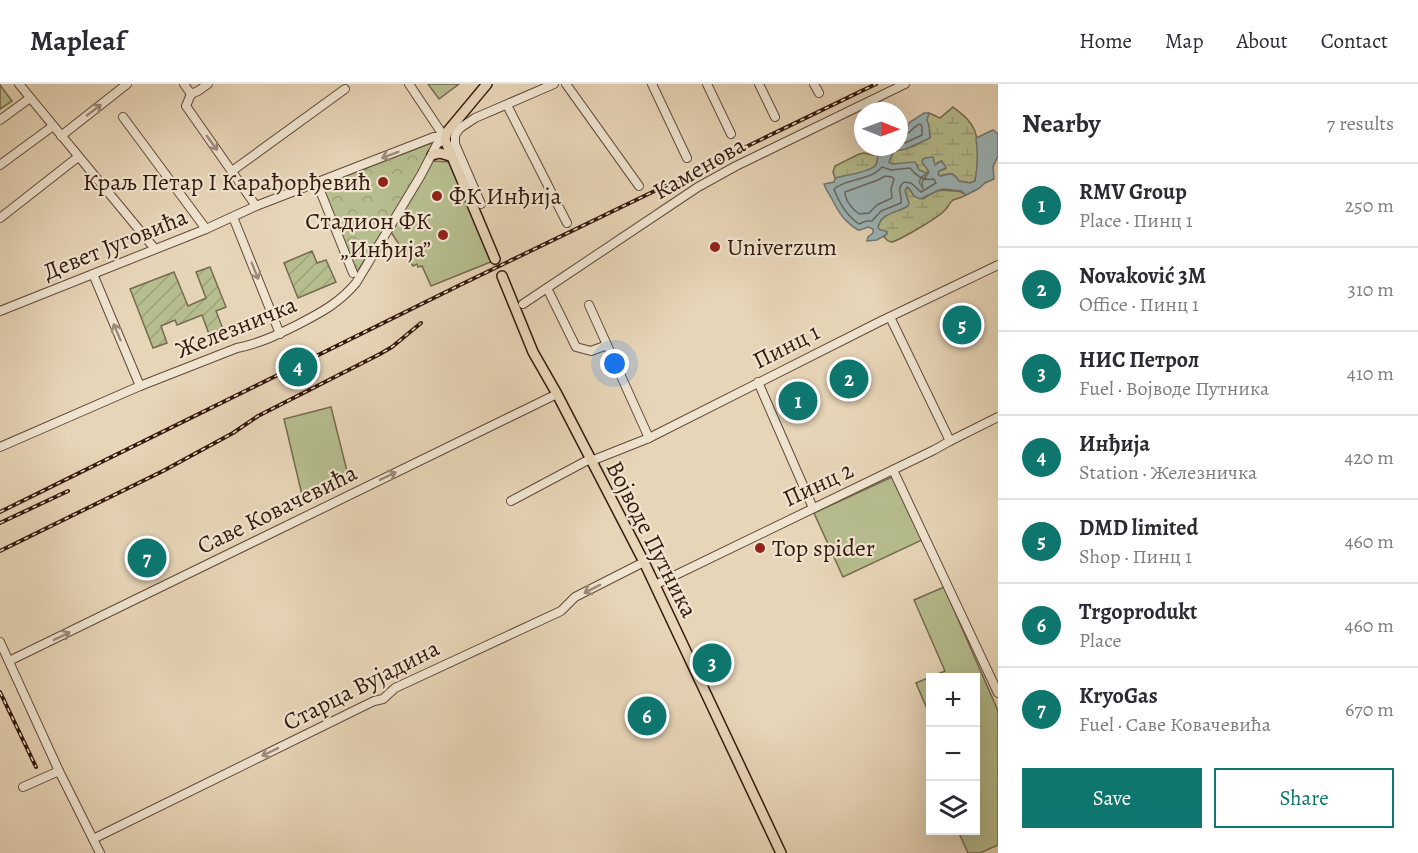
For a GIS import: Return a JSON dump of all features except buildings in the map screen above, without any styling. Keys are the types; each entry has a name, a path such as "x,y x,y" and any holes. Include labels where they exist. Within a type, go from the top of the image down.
{"main road":[{"name":"Железничка","path":"445,137 487,84"},
{"path":"445,137 450,156 495,260"},
{"path":"432,154 440,153 450,156"},
{"name":"Војводе Путника","path":"502,276 533,352 644,562 781,853"}],"street":[{"path":"19,84 154,249"},
{"path":"61,136 127,84"},
{"path":"184,84 191,94"},
{"path":"191,94 198,92 208,84"},
{"path":"409,84 445,137"},
{"path":"481,204 456,150 454,136 460,128 476,118 554,84"},
{"path":"566,84 639,186"},
{"path":"652,84 687,158"},
{"path":"707,84 731,134"},
{"path":"759,84 775,117"},
{"path":"814,84 819,93"},
{"name":"Каменова","path":"523,304 698,187 736,166 905,84"},
{"path":"232,171 345,89"},
{"path":"191,94 186,106 256,206"},
{"path":"0,120 30,98"},
{"path":"507,105 567,223"},
{"path":"466,109 476,118"},
{"path":"123,117 206,229"},
{"path":"0,165 53,126"},
{"name":"Железничка","path":"0,447 140,386 237,348 269,339 334,304 356,283 437,144 445,137"},
{"name":"Девет Југовића","path":"0,311 206,229 256,206 434,138 445,137"},
{"path":"0,218 78,157"},
{"path":"316,183 353,273"},
{"path":"232,217 280,334"},
{"name":"Пинц 1","path":"511,501 591,460 649,438 998,265"},
{"path":"93,274 140,386"},
{"path":"547,288 576,347 591,351 607,345"},
{"path":"589,305 649,438"},
{"path":"890,317 950,441"},
{"path":"758,382 813,508"},
{"name":"Саве Ковачевића","path":"9,661 557,394"},
{"name":"Пинц 2","path":"655,585 998,417"},
{"path":"893,470 998,693"},
{"name":"Старца Вујадина","path":"93,839 374,701 383,699 395,688 561,611 575,597 644,562"},
{"path":"0,642 100,853"},
{"path":"23,787 60,771"}],"green space":[{"path":"428,84 459,84 439,99"},
{"path":"0,85 12,101 0,109"},
{"path":"953,107 968,120 976,133 978,166 975,181 970,183 959,181 951,174 940,176 939,171 945,169 942,161 928,170 928,174 923,179 925,190 919,183 921,177 926,173 919,170 917,165 889,162 892,156 908,156 908,148 930,137 926,120 929,113 940,118"},
{"path":"439,140 356,274 322,185"},
{"path":"855,156 878,156 877,163 872,168 835,178 833,172 835,166"},
{"name":"ФК Инђија","path":"431,161 451,162 493,261 431,286 422,266 418,267 417,264 413,266 389,229"},
{"path":"907,187 914,196 923,199 940,191 958,191 966,195 953,200 941,214 927,223 890,242 884,237 887,232 878,228 879,223 886,216 908,204 905,191"},
{"path":"312,251 317,263 326,260 336,282 298,298 284,263"},
{"path":"210,267 226,307 216,311 223,329 209,334 202,315 177,325 175,320 161,326 167,343 153,348 130,289 174,272 188,306 206,298 196,272"},
{"path":"331,407 350,483 302,495 284,419"},
{"path":"892,477 922,540 843,577 814,513"},
{"path":"944,587 998,711 998,845 980,853 968,853 960,835 980,835 980,673 940,673 945,671 914,600"},
{"path":"926,679 926,707 916,683"}],"water":[{"path":"924,113 929,113 927,120 930,138 908,148 908,125"},
{"path":"993,130 998,134 998,156 993,167 994,179 966,195 961,191 944,189 920,199 914,196 907,187 905,191 908,206 890,214 879,223 878,228 886,231 887,234 877,240 867,241 873,229 868,227 858,230 849,224 824,184 834,182 835,178 862,172 877,163 878,156 892,156 889,162 892,164 915,162 919,170 926,173 919,182 923,189 922,182 929,172 922,162 925,158 933,157 935,165 941,161 946,168 939,171 940,176 951,174 959,181 970,183 975,181 976,175 976,138"}],"tunnel":[{"path":"495,259 502,276"}],"railway":[{"path":"0,512 458,286 876,84"},
{"path":"0,551 163,471 233,433 258,416 380,354 421,323"},
{"path":"0,523 68,491"},
{"path":"0,692 36,767"}],"place":[{"name":"Краљ Петар I Карађорђевић","path":"383,182"},
{"name":"ФК Инђија","path":"437,196"},
{"name":"Стадион ФК „Инђија”","path":"443,235"},
{"name":"Univerzum","path":"715,247"},
{"name":"DMD limited","path":"962,325"},
{"name":"Инђија","path":"298,367"},
{"name":"Novaković 3M","path":"849,379"},
{"name":"RMV Group","path":"798,401"},
{"name":"Top spider","path":"760,548"},
{"name":"KryoGas","path":"147,558"},
{"name":"НИС Петрол","path":"712,663"},
{"name":"Trgoprodukt","path":"647,716"}]}
